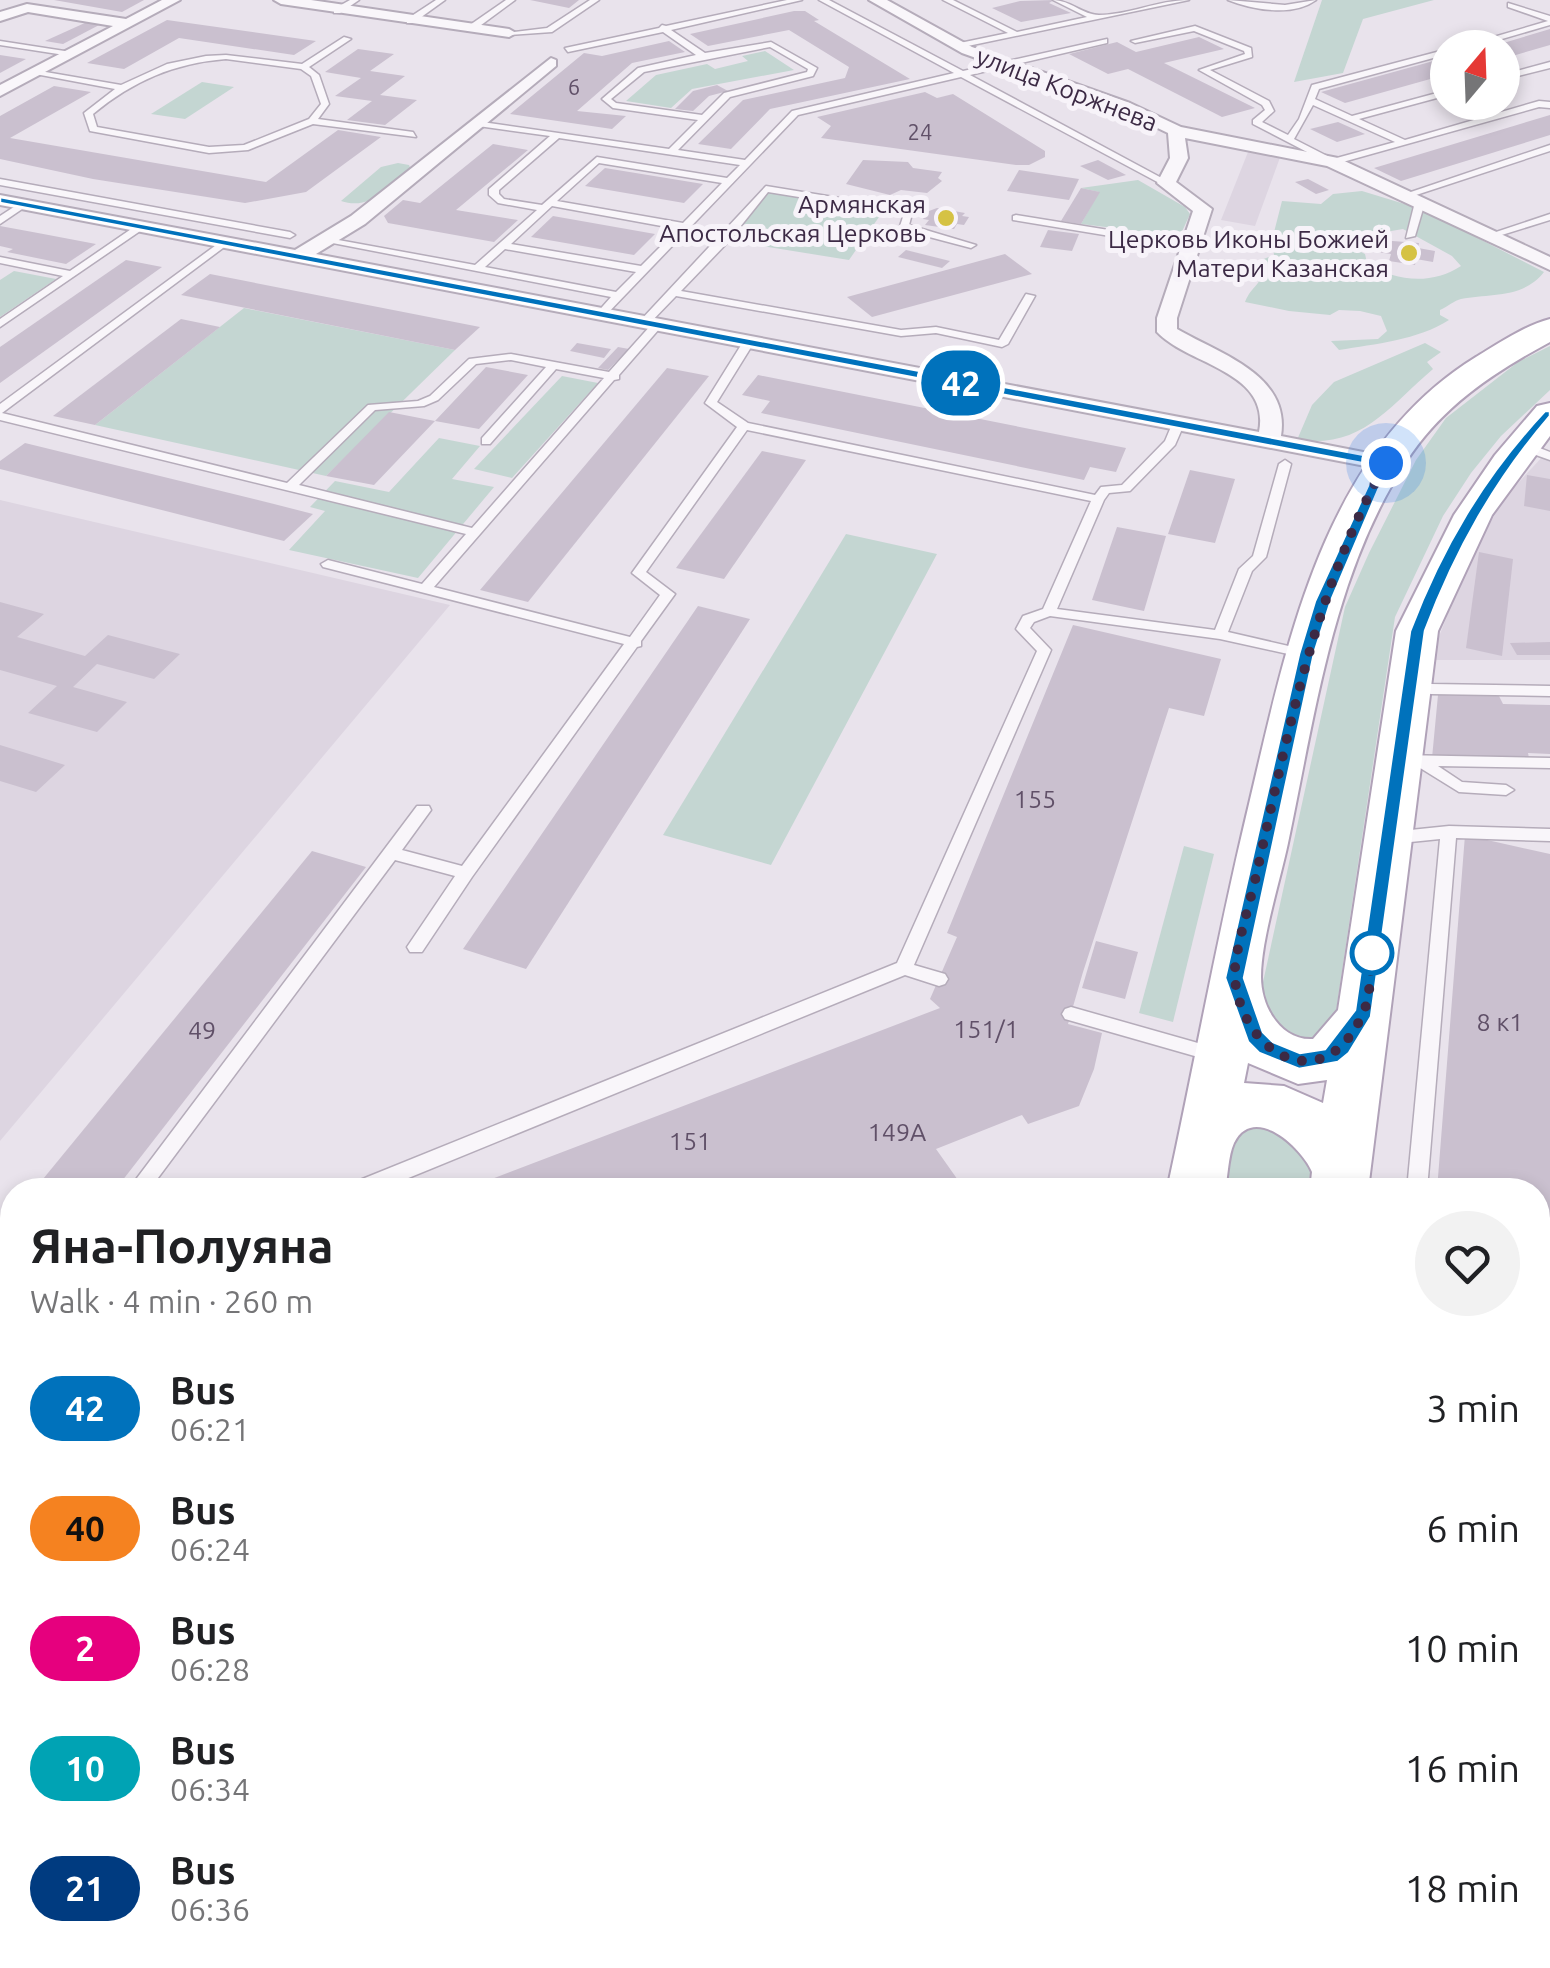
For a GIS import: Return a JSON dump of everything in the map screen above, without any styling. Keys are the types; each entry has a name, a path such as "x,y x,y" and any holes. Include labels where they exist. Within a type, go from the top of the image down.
{"main road":[{"path":"1198,1178 1234,978 1306,654 1323,601 1386,463 1427,412 1503,354 1550,329"},
{"path":"1340,1178 1388,838 1411,762 1410,686 1418,631 1439,575 1468,518 1535,451 1550,414"},
{"path":"1234,978 1255,1036 1283,1057 1316,1061 1330,1056 1342,1047 1364,1012"},
{"path":"1208,1131 1237,1108 1266,1106 1288,1110 1324,1135 1336,1152 1340,1178"}],"street":[{"path":"0,91 174,0"},
{"path":"281,0 509,34"},
{"name":"улица Коржнева","path":"876,0 958,46 1124,106 1176,131 1179,158 1166,183"},
{"path":"0,16 27,8 129,24"},
{"path":"298,257 358,220 552,63"},
{"path":"1176,131 1332,162 1550,264"},
{"path":"1166,183 1202,208 1202,221 1189,246 1167,318 1167,332 1252,380 1266,396 1274,425 1269,440"},
{"path":"0,200 1386,463"},
{"path":"290,235 322,240"}],"lane":[{"path":"337,11 355,0"},
{"path":"410,20 441,0"},
{"path":"470,28 510,0"},
{"path":"509,34 549,30 595,0"},
{"path":"568,50 798,0"},
{"path":"822,0 1166,183"},
{"path":"950,2 972,0"},
{"path":"1057,0 1095,18"},
{"path":"958,46 1185,0"},
{"path":"1232,0 1288,8 1303,7 1312,0"},
{"path":"950,2 1015,34"},
{"path":"1512,5 1550,21"},
{"path":"1520,30 1550,21"},
{"path":"662,27 703,56"},
{"path":"1135,41 1196,28 1248,50 1249,54 1203,70 1266,102 1270,112 1256,122 1291,137 1332,162 1539,104 1550,105"},
{"path":"303,67 346,39"},
{"path":"600,315 794,113 1104,41"},
{"path":"0,43 71,54"},
{"path":"671,152 704,118 726,95 813,72 771,44 641,70 606,99 614,104 704,118"},
{"path":"1291,137 1315,87 1430,56"},
{"path":"197,58 303,67 315,75 325,104 312,121 246,148 209,150 93,129 88,112 119,86 166,64 197,58"},
{"path":"1520,73 1550,65"},
{"path":"34,74 119,86"},
{"path":"1350,118 1430,97"},
{"path":"1310,100 1404,143"},
{"path":"312,121 413,136"},
{"path":"478,123 746,163"},
{"path":"557,135 494,189 494,195 501,201 686,227"},
{"path":"1410,236 1413,198 1550,148"},
{"path":"477,269 597,160 730,181"},
{"path":"0,182 290,235"},
{"path":"425,589 615,376 674,293 766,189 910,212 904,227 971,245"},
{"path":"0,221 24,204"},
{"path":"1492,235 1550,216"},
{"path":"1016,218 1189,246"},
{"path":"0,324 141,228"},
{"path":"322,240 621,296"},
{"path":"0,413 223,243"},
{"path":"504,246 644,270"},
{"path":"0,260 73,275"},
{"path":"674,293 901,334 936,330 1002,344 1030,296"},
{"path":"747,344 711,403 744,426 1098,499"},
{"path":"290,487 372,407 420,404 434,398 473,361 511,357 615,376"},
{"path":"486,441 554,365"},
{"path":"0,413 476,532"},
{"path":"1049,612 1098,499 1105,490 1126,488 1171,442 1179,422"},
{"path":"416,946 668,594 639,573 744,426"},
{"path":"1220,635 1246,569 1258,557 1285,464"},
{"path":"328,564 636,643"},
{"path":"904,968 1044,650 1023,629 1028,619 1049,612 1220,635 1306,654"},
{"path":"1410,686 1550,691"},
{"path":"1411,762 1550,763"},
{"path":"1411,762 1459,787 1506,790"},
{"path":"147,1178 423,810"},
{"path":"1388,838 1454,844 1550,835"},
{"path":"1418,1178 1454,844"},
{"path":"391,853 466,873"},
{"path":"388,1178 904,968 939,978"},
{"path":"1071,1014 1221,1057"}],"shaded area":[{"path":"1322,0 1434,0 1363,19 1343,73 1294,82"},
{"path":"765,51 794,70 692,89 671,108 626,101 656,75 707,64 715,69 748,61 742,56"},
{"path":"202,82 234,87 185,119 151,114"},
{"path":"1250,147 1282,152 1255,226 1221,220"},
{"path":"409,165 411,170 379,196 361,203 341,201 381,167"},
{"path":"1138,180 1185,207 1190,214 1180,236 1081,224 1099,192 1081,188"},
{"path":"766,189 886,207 849,260 724,240"},
{"path":"1362,191 1421,209 1544,272 1516,291 1456,301 1440,310 1440,315 1449,320 1424,332 1339,350 1331,341 1378,339 1387,331 1381,316 1360,311 1339,310 1330,315 1289,311 1245,302 1260,280 1261,260 1274,255 1272,240 1282,201 1321,204 1333,194","holes":["1403,229 1452,256 1461,266 1450,272 1426,278 1402,277 1367,263 1365,254 1349,246 1350,238"]},
{"path":"14,271 56,279 0,317 0,280"},
{"path":"244,308 455,350 326,476 95,425"},
{"path":"1425,343 1441,352 1427,362 1433,369 1387,411 1356,432 1339,438 1297,440 1312,405 1334,382"},
{"path":"1550,346 1550,390 1501,436 1471,473 1443,516 1395,617 1332,1038 1300,1052 1258,1005 1345,607 1416,460 1446,418 1518,362"},
{"path":"562,376 598,383 512,478 474,469"},
{"path":"439,438 480,446 452,479 494,487 418,578 289,550 325,511 310,507 335,481 389,492"},
{"path":"1545,454 1550,456 1550,660 1435,660 1438,639 1472,553 1506,496"},
{"path":"0,500 450,605 0,1141"},
{"path":"846,534 937,554 771,865 663,835"},
{"path":"1184,846 1214,854 1173,1022 1139,1013"},
{"path":"1252,1120 1313,1151 1310,1178 1224,1178 1233,1128"}],"building":[{"path":"54,0 144,0 122,12"},
{"path":"530,0 579,0 569,8"},
{"path":"1054,0 1049,3 1071,13 1021,22 992,8 1020,1"},
{"path":"805,11 819,20 814,21 910,79 770,109 731,149 698,144 743,100 845,78 849,67 789,30 708,46 690,34"},
{"path":"167,20 316,41 294,55 179,38 124,69 87,63"},
{"path":"87,22 101,24 63,44 45,41"},
{"path":"1550,29 1550,45 1520,54 1520,38"},
{"path":"1199,37 1224,49 1164,63 1255,108 1222,117 1128,69 1108,74 1069,54 1117,42 1136,52"},
{"path":"669,41 685,52 632,63 577,111 626,116 612,129 510,114 584,53 602,56"},
{"path":"358,49 394,54 370,71 405,76 380,95 417,100 385,125 347,120 372,101 335,96 361,78 325,72"},
{"path":"0,55 26,59 0,73"},
{"path":"1430,62 1430,79 1345,103 1321,92"},
{"path":"717,85 728,91 709,96 693,111 675,109 693,91"},
{"path":"54,86 91,92 10,138 266,182 338,130 381,137 306,192 245,203 93,179 0,159 0,116"},
{"path":"925,92 937,98 953,94 1045,151 1045,157 1029,165 1016,165 821,138 831,126 817,117"},
{"path":"1550,115 1550,135 1401,181 1374,168"},
{"path":"1338,122 1365,134 1337,142 1310,129"},
{"path":"493,144 528,150 456,210 518,220 494,242 388,223 384,216 403,200 420,203"},
{"path":"863,160 908,162 913,168 942,172 938,178 942,181 927,193 901,190 890,195 846,184"},
{"path":"1098,160 1126,175 1108,180 1080,166"},
{"path":"605,168 703,184 684,203 585,186"},
{"path":"1019,170 1079,179 1069,200 1007,191"},
{"path":"1308,179 1329,190 1316,194 1295,182"},
{"path":"1081,188 1100,192 1081,224 1061,221"},
{"name":"Армянская Апостольская Церковь","path":"937,208 969,217 964,225 957,224 954,229 925,225 929,220 923,219"},
{"path":"553,216 655,234 634,255 531,237"},
{"path":"0,226 96,244 66,264 7,252 13,249 0,246"},
{"path":"1048,230 1079,234 1072,251 1040,247"},
{"name":"Церковь Иконы Божией Матери Казанская","path":"1379,240 1419,243 1418,248 1435,251 1433,262 1416,259 1415,265 1389,261 1391,254 1377,252"},
{"path":"906,250 950,261 942,268 898,257"},
{"path":"1005,254 1032,274 872,317 847,297"},
{"path":"126,260 162,267 0,383 0,347"},
{"path":"210,274 480,327 455,350 181,295"},
{"path":"181,319 220,327 95,425 53,416"},
{"path":"577,343 611,349 604,358 570,351"},
{"path":"618,347 629,349 608,370 598,368"},
{"path":"486,367 528,375 479,429 435,421"},
{"path":"667,368 709,376 528,602 480,590"},
{"path":"758,375 1126,448 1116,472 1090,467 1084,480 761,413 770,401 742,395"},
{"path":"389,412 435,421 374,485 326,476"},
{"path":"25,443 313,514 284,541 0,469 0,461"},
{"path":"762,451 806,460 724,579 676,568"},
{"path":"1190,470 1235,479 1215,543 1168,534"},
{"path":"1527,475 1550,479 1550,511 1524,506"},
{"path":"1117,527 1166,536 1144,611 1092,600"},
{"path":"1479,552 1513,559 1502,656 1466,648"},
{"path":"0,602 44,614 17,637 85,656 108,635 180,654 154,679 97,664 73,687 127,702 97,732 28,713 57,686 0,670"},
{"path":"698,606 750,619 526,969 463,949"},
{"path":"1073,625 1221,659 1204,716 1169,708 1083,972 1068,1024 1102,1033 1094,1069 1079,1106 1028,1124 1022,1115 936,1149 957,1178 494,1178 940,1008 930,999 957,937 947,933"},
{"path":"1550,642 1550,655 1517,655 1510,643"},
{"path":"1438,695 1499,696 1503,704 1550,705 1550,754 1528,753 1529,758 1432,758"},
{"path":"0,745 65,765 36,792 0,781"},
{"path":"1465,835 1550,854 1550,1178 1438,1178"},
{"path":"312,851 366,867 124,1178 44,1178"},
{"path":"1096,941 1138,952 1125,999 1082,988"}],"bus line":[{"name":"42","path":"0,200 1386,463 1323,601 1306,654 1234,978 1255,1036 1266,1048 1299,1061 1316,1061 1342,1047 1364,1012 1418,631 1439,575 1468,518 1520,446 1550,414"}],"place":[{"name":"Армянская Апостольская Церковь","path":"946,218"},
{"name":"Церковь Иконы Божией Матери Казанская","path":"1409,253"}],"route":[{"path":"1372,953 1364,1012 1342,1047 1330,1056 1316,1061 1283,1057 1255,1036 1234,978 1306,654 1323,601 1386,463"}]}
